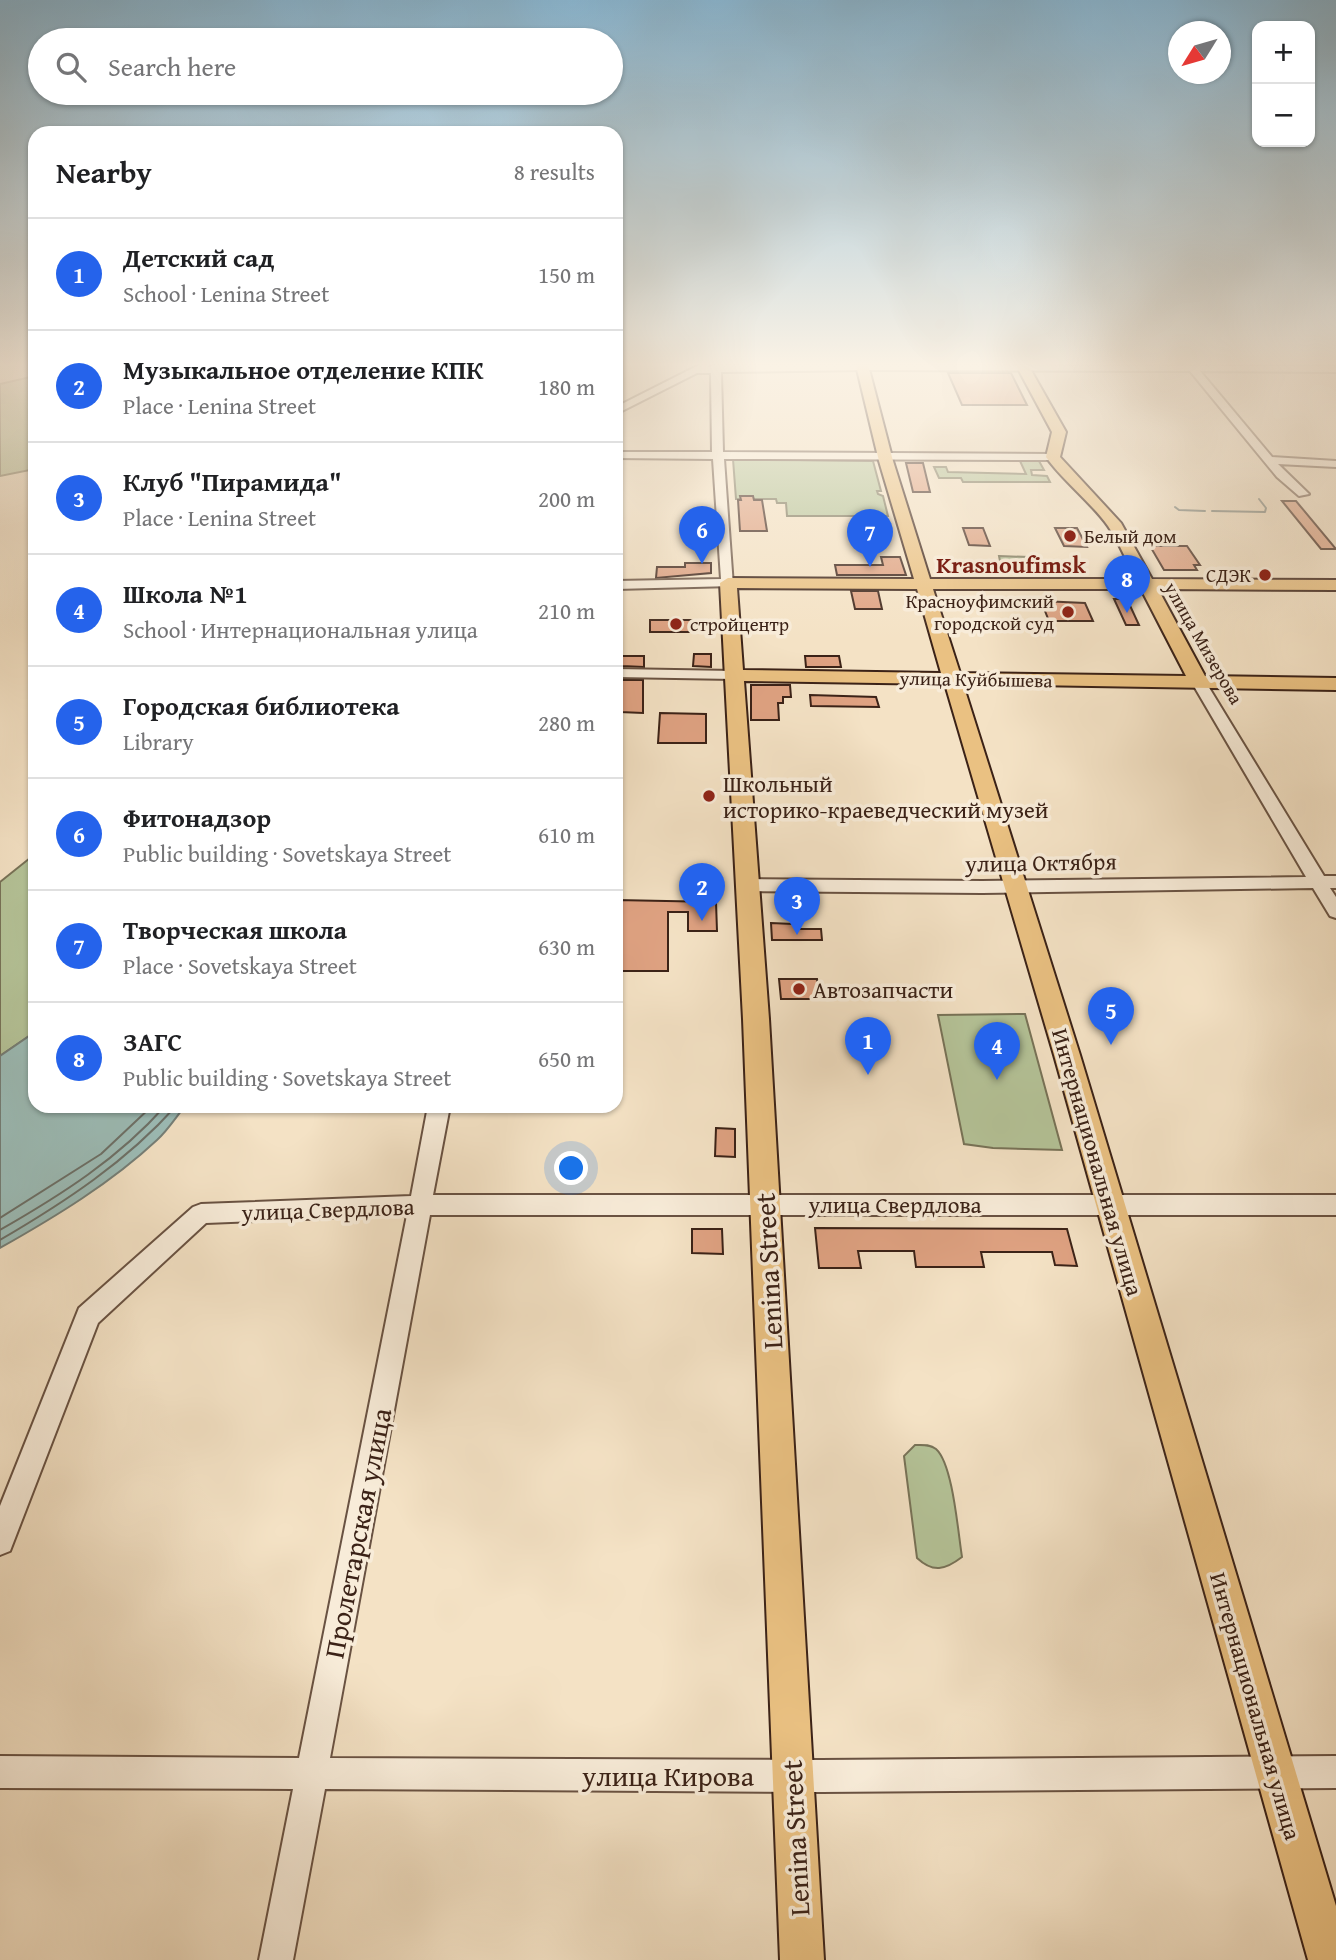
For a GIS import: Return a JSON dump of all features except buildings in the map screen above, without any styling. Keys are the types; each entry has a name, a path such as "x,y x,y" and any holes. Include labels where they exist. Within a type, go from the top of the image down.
{"main road":[{"name":"Интернациональная улица","path":"885,456 1110,1204 1330,1960"},
{"name":"улица Мизерова","path":"1053,457 1116,526 1198,681"},
{"path":"728,583 1336,585"},
{"name":"Lenina Street","path":"728,583 765,1205 802,1960"},
{"name":"улица Куйбышева","path":"734,675 1336,684"}],"street":[{"path":"623,585 728,583 718,456"},
{"path":"963,456 1053,457"},
{"path":"1265,456 1303,494"},
{"path":"1268,460 1336,464"},
{"name":"улица Куйбышева","path":"623,673 734,675"},
{"name":"улица Мизерова","path":"1198,681 1336,912"},
{"name":"улица Октября","path":"746,885 1015,886 1336,882"},
{"name":"Пролетарская улица","path":"276,1960 438,1113"},
{"name":"улица Свердлова","path":"0,1541 88,1316 201,1214 420,1205 1336,1205"},
{"name":"улица Кирова","path":"0,1772 792,1775 1336,1772"}],"green space":[{"path":"0,456 28,456 28,470 0,476"},
{"path":"733,459 873,461 881,491 877,491 883,496 888,516 787,516 786,503 777,503 776,499 736,499"},
{"path":"1020,461 1039,461 1044,470 1031,470 1032,475 1047,476 1050,482 963,482 961,478 939,478 934,467 946,467 948,472 1026,474"},
{"path":"999,556 1029,557 1035,569 1001,569 995,573 980,567 978,563 1000,561"},
{"path":"28,860 28,1037 0,1056 0,882"},
{"path":"1025,1014 1062,1150 993,1148 964,1144 938,1015"},
{"path":"915,1445 936,1449 942,1457 951,1483 962,1557 945,1567 934,1568 917,1558 904,1456"}],"water":[{"path":"28,1037 28,1113 179,1113 161,1136 121,1171 62,1212 0,1248 0,1056"}],"waterway":[{"path":"1212,511 1265,512 1266,508 1259,499"},
{"path":"1175,507 1179,510 1205,511"}],"place":[{"name":"Белый дом","path":"1070,536"},
{"name":"Фитонадзор","path":"702,564"},
{"name":"Творческая школа","path":"870,567"},
{"name":"СДЭК","path":"1265,575"},
{"name":"Красноуфимский городской суд","path":"1068,612"},
{"name":"ЗАГС","path":"1127,613"},
{"name":"стройцентр","path":"676,624"},
{"name":"Школьный историко-краеведческий музей","path":"709,796"},
{"name":"Музыкальное отделение КПК","path":"702,921"},
{"name":"Клуб \"Пирамида\"","path":"797,935"},
{"name":"Автозапчасти","path":"799,989"},
{"name":"Городская библиотека","path":"1111,1045"},
{"name":"Детский сад","path":"868,1075"},
{"name":"Школа №1","path":"997,1080"}],"district":[{"name":"Krasnoufimsk","path":"1011,564"}]}
